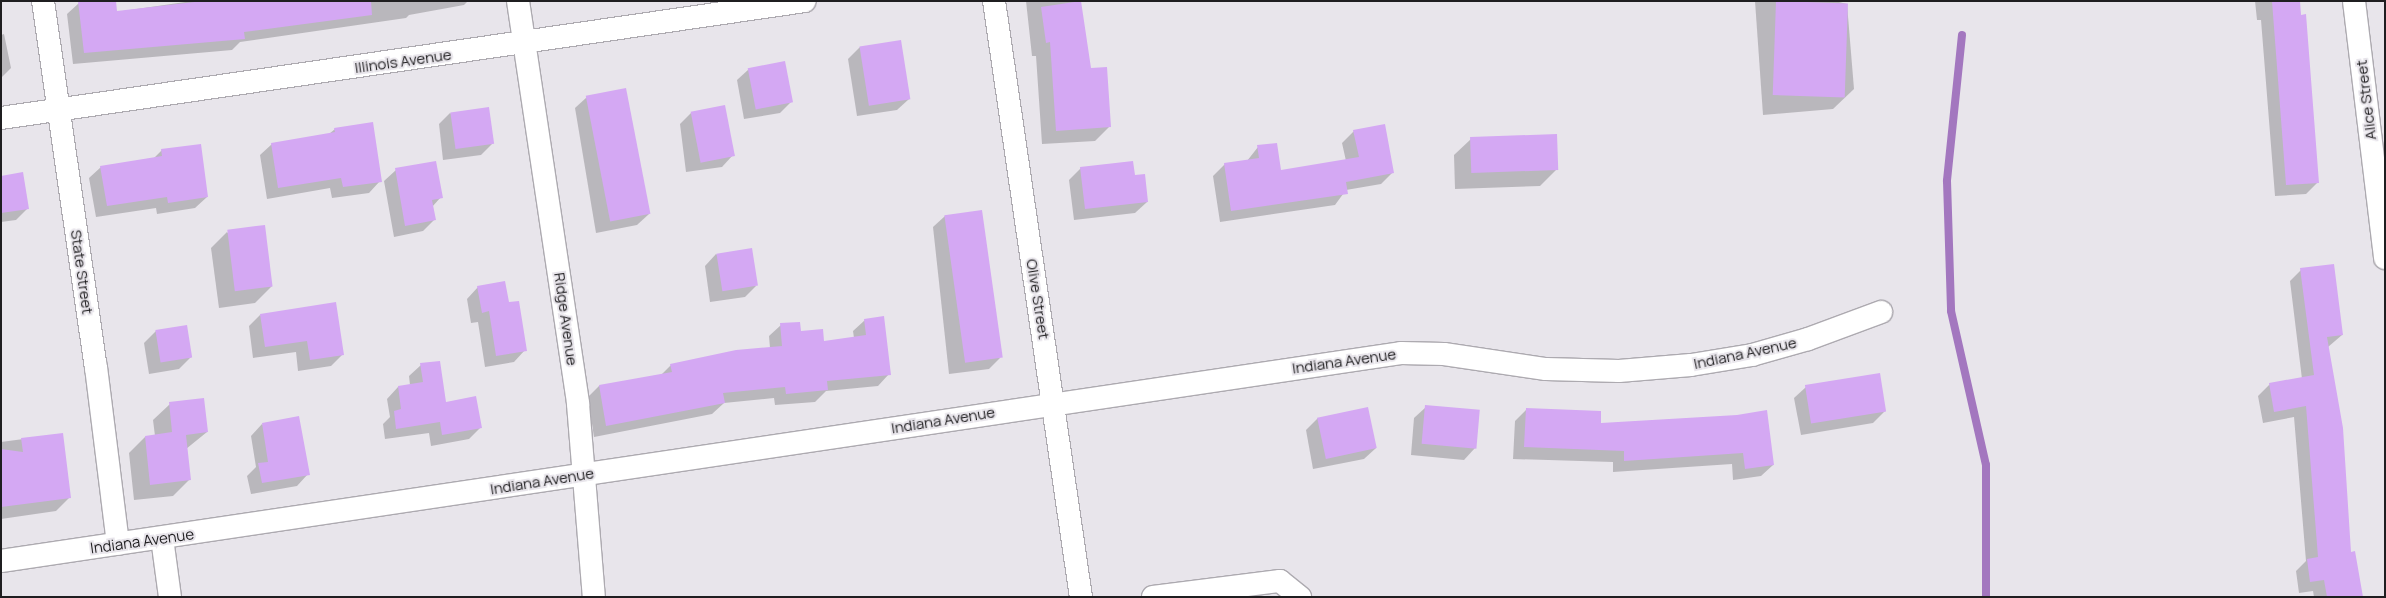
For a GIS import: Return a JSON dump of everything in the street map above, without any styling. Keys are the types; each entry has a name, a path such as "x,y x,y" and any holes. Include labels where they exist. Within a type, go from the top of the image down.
{"street":[{"name":"State Street","path":"43,1 96,367 118,544"},
{"name":"Ridge Avenue","path":"518,1 526,44 578,404 594,597"},
{"name":"Illinois Avenue","path":"1,118 526,44 805,1"},
{"name":"Olive Street","path":"994,1 1081,597"},
{"name":"Alice Street","path":"2354,1 2385,258"},
{"name":"Indiana Avenue","path":"1,561 1054,403 1401,353 1444,354 1546,369 1619,371 1691,365 1752,355 1808,339 1881,312"},
{"path":"162,538 170,597"},
{"path":"1153,597 1280,581 1300,597"}],"building":[{"path":"78,1 116,1 117,11 203,1 371,1 372,15 244,32 245,39 84,53"},
{"path":"1081,1 1091,68 1107,67 1111,127 1056,131 1050,42 1046,43 1041,7"},
{"path":"1776,1 1848,4 1845,97 1773,95"},
{"path":"2272,1 2300,1 2301,15 2306,14 2319,183 2286,185"},
{"path":"901,40 910,99 869,106 860,47"},
{"path":"785,61 793,102 756,109 748,68"},
{"path":"626,88 650,214 610,221 586,96"},
{"path":"725,105 735,156 701,163 691,112"},
{"path":"489,107 494,144 456,149 450,112"},
{"path":"373,122 382,182 343,187 341,178 278,188 271,143 335,132 334,128"},
{"path":"1385,124 1394,173 1346,182 1348,194 1231,211 1224,163 1259,158 1257,145 1277,143 1281,170 1359,157 1353,130"},
{"path":"1557,134 1558,170 1471,173 1470,137"},
{"path":"201,144 208,197 168,203 167,197 107,206 100,166 162,156 161,149"},
{"path":"436,161 443,198 432,200 436,220 405,226 395,168"},
{"path":"1133,161 1135,175 1145,174 1148,202 1085,209 1080,167"},
{"path":"23,172 29,209 1,213 1,176"},
{"path":"982,210 1003,358 965,363 944,215"},
{"path":"265,225 273,287 235,291 227,230"},
{"path":"752,248 758,286 722,291 716,254"},
{"path":"2334,264 2343,335 2327,337 2343,428 2351,552 2355,551 2363,597 2327,597 2324,580 2310,582 2307,559 2318,557 2306,406 2274,412 2269,383 2314,375 2300,268"},
{"path":"505,281 509,302 519,301 527,351 496,356 489,311 482,313 477,286"},
{"path":"336,302 344,355 310,360 307,341 265,347 260,314"},
{"path":"884,316 891,375 827,381 828,390 786,394 785,387 723,393 725,403 606,426 599,385 672,372 670,364 736,350 782,346 780,323 800,322 801,331 823,329 824,341 866,335 864,319"},
{"path":"187,325 192,358 161,363 155,330"},
{"path":"440,361 446,402 476,396 482,428 442,435 440,422 396,429 394,411 401,409 398,386 423,382 420,363"},
{"path":"1880,373 1886,412 1811,423 1805,385"},
{"path":"204,398 208,432 186,435 191,480 150,485 145,436 172,432 169,402"},
{"path":"1425,405 1480,410 1476,449 1422,444"},
{"path":"1368,407 1377,448 1326,459 1317,418"},
{"path":"1526,408 1601,411 1601,423 1737,415 1767,410 1774,465 1745,469 1743,453 1624,461 1624,451 1524,447"},
{"path":"299,416 310,475 262,483 258,463 268,462 262,423"},
{"path":"63,433 71,498 1,507 1,449 23,452 21,438"}],"waterway":[{"path":"1962,35 1947,181 1951,311 1986,465 1986,597"}]}
